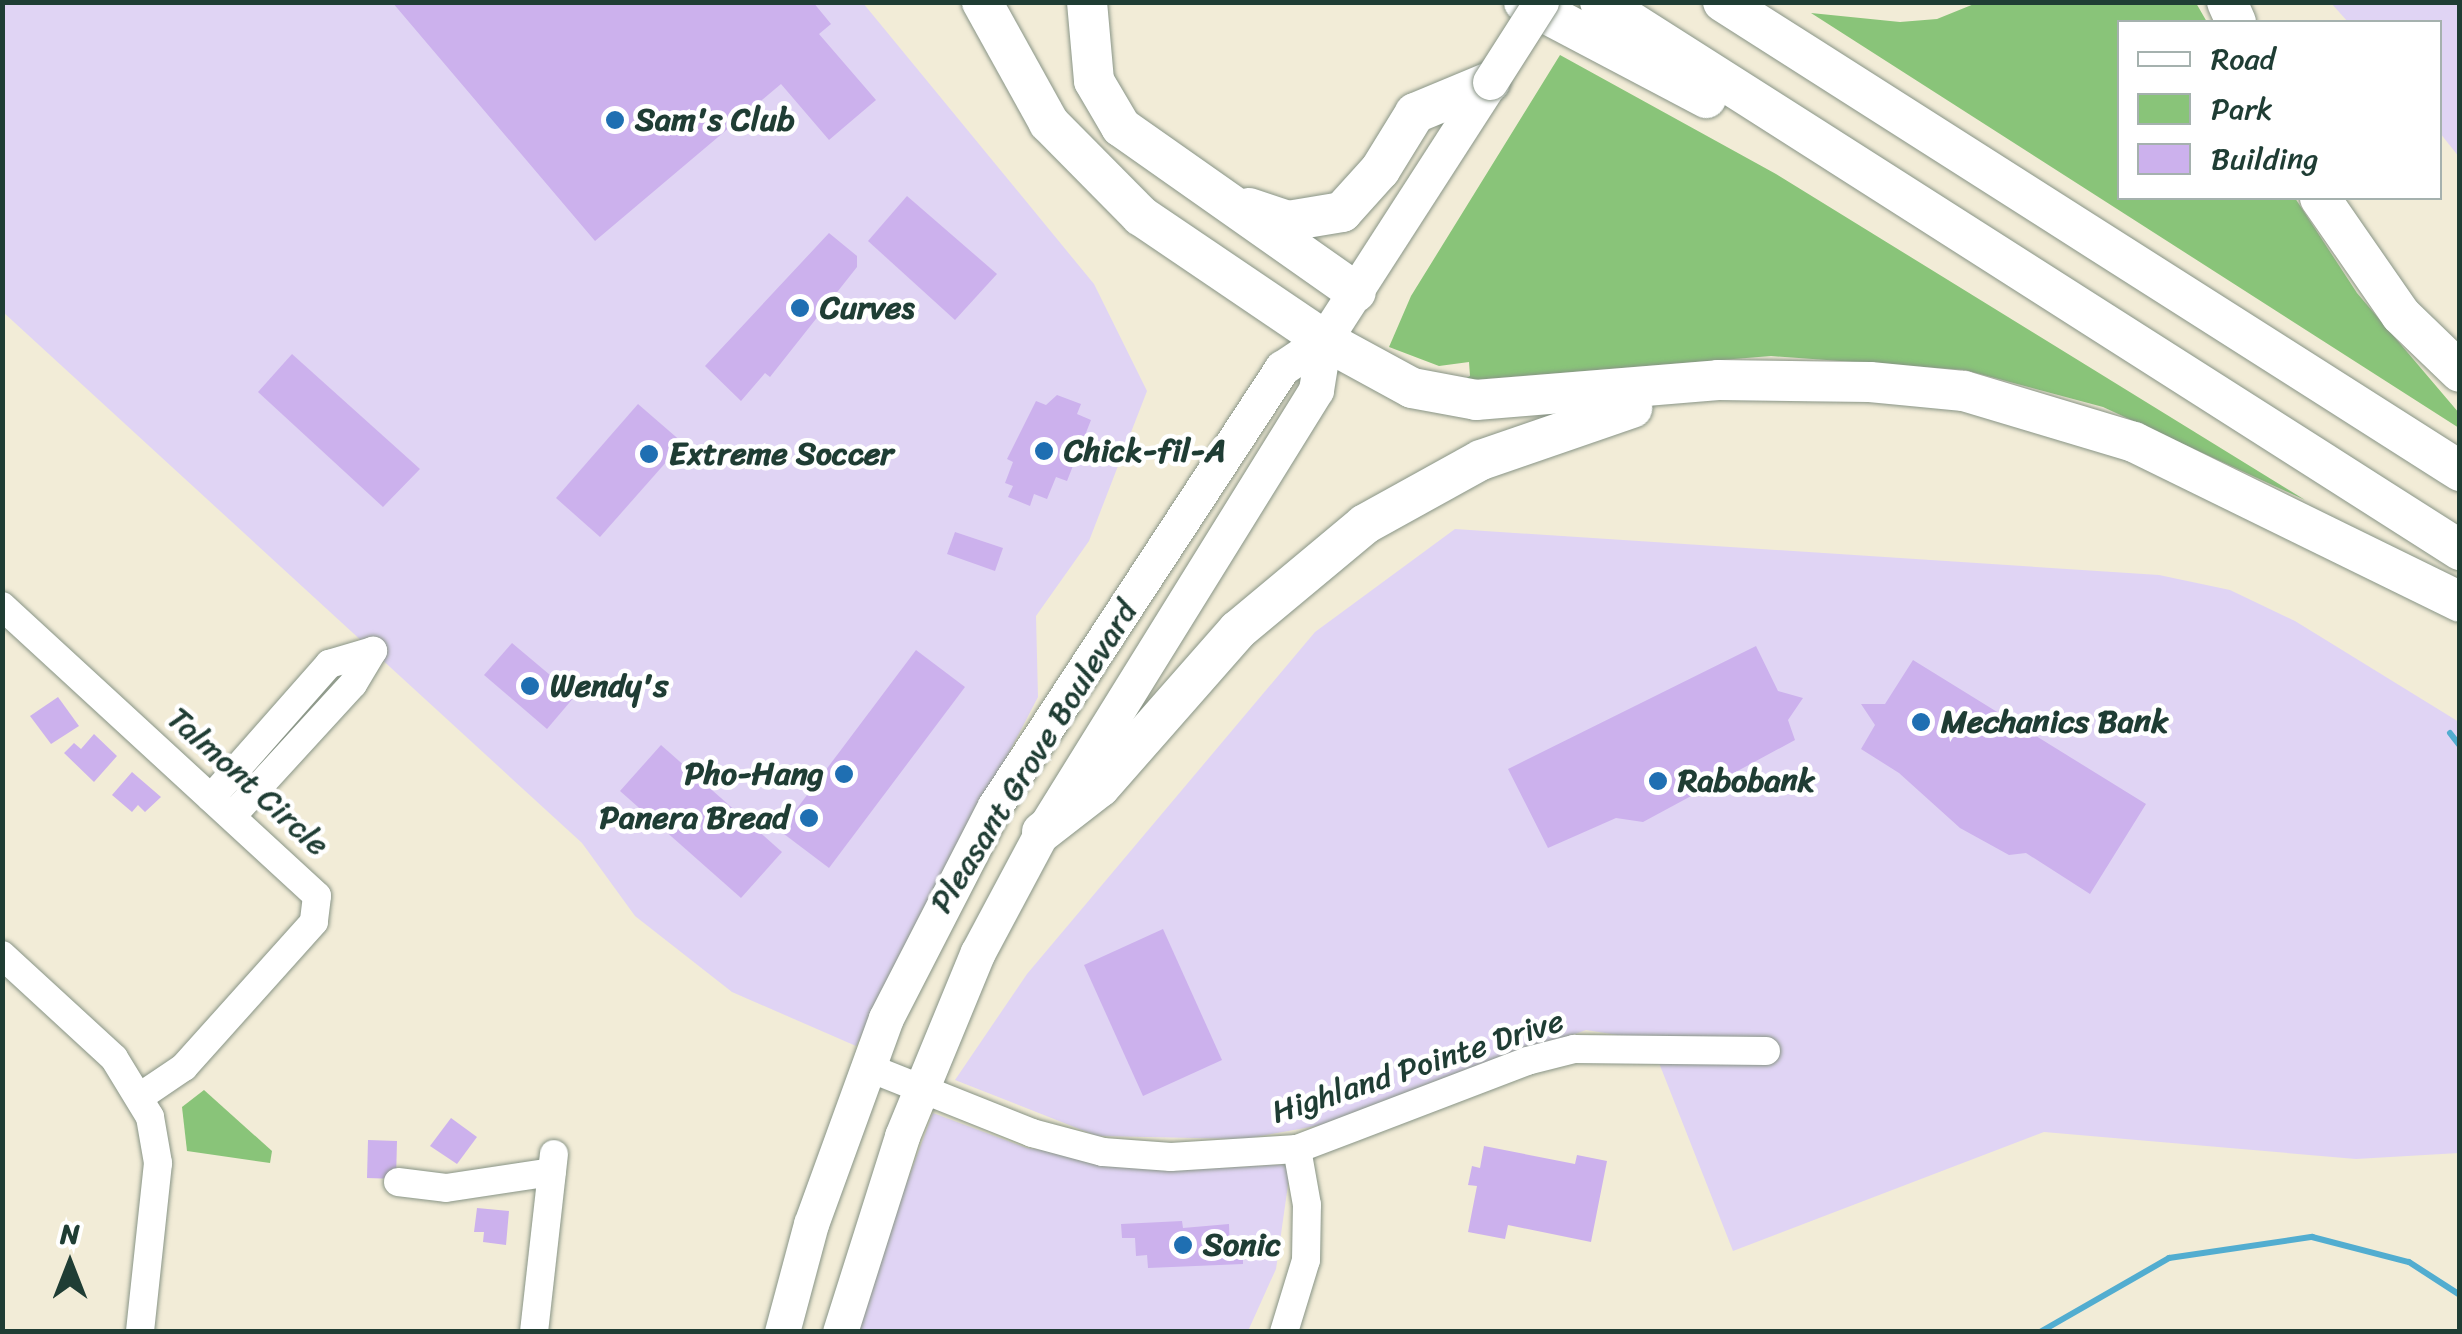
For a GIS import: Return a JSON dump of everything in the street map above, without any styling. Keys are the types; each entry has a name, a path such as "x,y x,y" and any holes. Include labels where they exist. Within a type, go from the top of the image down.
{"highway":[{"path":"982,2 1049,123 1092,173 1141,216 1324,340 1412,388 1476,400 1772,381 1964,392 2090,425 2460,602"},
{"path":"1087,2 1087,52 1105,104 1143,146 1356,292"},
{"path":"1524,2 1997,256"},
{"path":"1600,2 2460,550"},
{"path":"1723,2 2460,471"},
{"path":"1213,193 1288,221 1342,212 1380,170 1415,113 1490,82"},
{"path":"2321,200 2400,315 2460,372"},
{"path":"1042,832 1100,787 1238,630 1302,570 1365,524 1421,490 1547,432 1667,399 1772,381"}],"main road":[{"name":"Pleasant Grove Boulevard","path":"782,1332 811,1224 867,1067 926,931 995,806 1282,368 1324,340 1541,2"},
{"name":"Pleasant Grove Boulevard","path":"840,1332 919,1088 978,952 1042,832 1316,390 1324,340"}],"street":[{"name":"Talmont Circle","path":"2,606 307,880 318,910 184,1068 141,1096"},
{"path":"373,651 353,684 222,807 329,664 373,651"},
{"path":"2,954 114,1058 141,1096 158,1164 140,1332"},
{"name":"Highland Pointe Drive","path":"867,1067 1032,1133 1103,1152 1170,1157 1298,1148 1527,1061 1574,1050 1766,1051"},
{"path":"1284,1332 1299,1296 1307,1245 1298,1148"},
{"path":"398,1182 446,1188 553,1163 534,1332"}],"shaded area":[{"path":"2,3 863,3 1094,284 1147,391 1089,541 1036,616 1038,697 856,1046 732,992 635,916 582,843 3,312"},
{"path":"2331,3 2459,3 2459,157 2442,136 2442,20 2346,20"},
{"path":"1455,529 2159,575 2230,590 2295,621 2459,722 2459,1153 2356,1159 2044,1132 1733,1251 1650,1040 1586,1030 1333,1123 1244,1139 1097,1136 955,1080 1027,974 1315,632"},
{"path":"933,1113 1027,1148 1183,1170 1291,1164 1276,1269 1248,1331 858,1332 873,1272"}],"green space":[{"path":"1979,2 2196,3 2206,20 2117,20 2117,200 2296,200 2357,293 2459,413 2459,428 1811,13 1900,22 1937,19"},
{"path":"1560,55 1776,174 2305,500 2103,407 1965,370 1771,356 1462,381 1470,376 1469,362 1439,366 1389,347 1411,296"},
{"path":"204,1090 272,1151 270,1163 187,1151 182,1107"}],"building":[{"name":"Sam's Club","path":"392,2 813,2 831,24 819,34 876,100 829,140 781,84 595,241"},
{"path":"907,196 997,274 955,320 868,241"},
{"path":"829,233 857,256 857,267 770,377 765,373 741,401 705,366"},
{"path":"292,354 420,469 383,507 258,392"},
{"name":"Chick-fil-A","path":"1057,395 1081,404 1077,414 1091,420 1067,481 1056,477 1047,499 1034,494 1030,506 1008,497 1013,486 1005,483 1013,462 1007,459 1036,401 1046,405"},
{"path":"638,404 683,443 600,537 556,498"},
{"path":"955,532 1003,548 995,571 947,554"},
{"name":"Wendy's","path":"512,643 575,696 547,729 484,675"},
{"path":"1756,646 1778,691 1803,698 1788,720 1795,740 1643,822 1616,818 1548,848 1508,769"},
{"path":"916,650 965,687 829,868 780,831"},
{"path":"1913,660 2146,804 2090,894 2026,853 2009,855 1960,828 1899,773 1861,749 1875,725 1861,704 1885,704"},
{"path":"58,697 79,726 51,744 30,716"},
{"path":"94,734 117,756 94,782 64,753 74,743 81,749"},
{"path":"661,745 782,852 741,898 620,791"},
{"path":"132,772 161,797 145,812 138,805 132,812 112,795"},
{"path":"1163,929 1222,1060 1143,1096 1084,965"},
{"path":"451,1118 477,1137 457,1164 430,1146"},
{"path":"368,1140 397,1141 396,1179 367,1178"},
{"path":"1484,1146 1575,1164 1577,1155 1607,1161 1591,1242 1508,1225 1505,1239 1468,1232 1477,1186 1468,1185 1472,1166 1480,1168"},
{"path":"477,1208 509,1211 506,1245 483,1242 484,1232 474,1232"},
{"name":"Sonic","path":"1182,1221 1183,1228 1229,1224 1230,1252 1243,1252 1243,1264 1148,1268 1147,1255 1136,1256 1135,1238 1122,1238 1121,1224"}],"waterway":[{"path":"2450,733 2460,746"},
{"path":"2040,1332 2169,1258 2312,1237 2409,1262 2460,1295"}],"place":[{"name":"Sam's Club","path":"615,120"},
{"name":"Curves","path":"800,308"},
{"name":"Chick-fil-A","path":"1044,451"},
{"name":"Extreme Soccer","path":"649,454"},
{"name":"Wendy's","path":"530,686"},
{"name":"Mechanics Bank","path":"1921,722"},
{"name":"Pho-Hang","path":"844,774"},
{"name":"Rabobank","path":"1658,781"},
{"name":"Panera Bread","path":"809,818"},
{"name":"Sonic","path":"1183,1245"}]}
